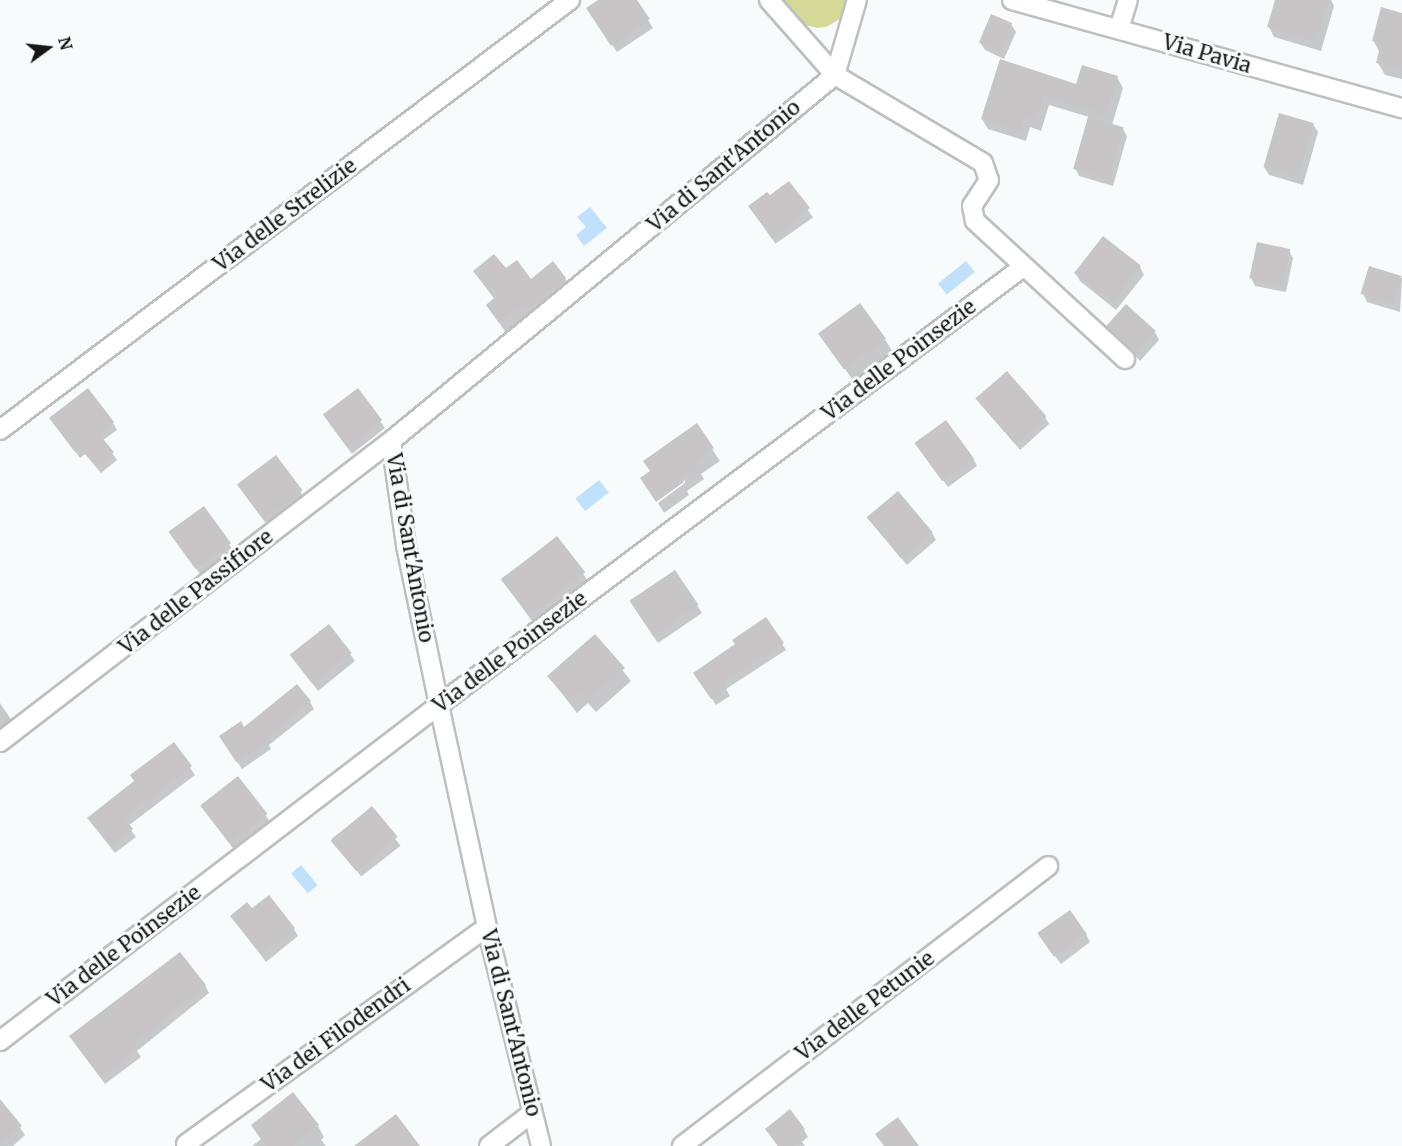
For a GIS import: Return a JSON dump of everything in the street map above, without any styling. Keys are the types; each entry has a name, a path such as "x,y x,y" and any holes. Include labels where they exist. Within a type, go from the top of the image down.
{"street":[{"name":"Via delle Strelizie","path":"0,430 570,0"},
{"path":"769,0 835,75 983,163 988,180 974,201 972,216 978,225 1125,358"},
{"path":"835,75 857,0"},
{"name":"Via Pavia","path":"1012,0 1402,108"},
{"path":"1119,29 1128,0"},
{"name":"Via di Sant'Antonio","path":"541,1146 487,927 439,705 406,545 391,441 835,75"},
{"name":"Via delle Poinsezie","path":"0,1041 439,705 1023,267"},
{"name":"Via delle Passifiore","path":"0,742 391,441"},
{"name":"Via delle Petunie","path":"682,1146 1048,866"},
{"name":"Via dei Filodendri","path":"186,1144 487,927"},
{"path":"489,1146 532,1113"}],"green space":[{"path":"776,0 849,0 840,19 826,27 817,28 798,23"}],"water":[{"path":"590,207 607,228 584,246 576,235 586,227 577,217"},
{"path":"966,261 975,272 947,295 938,284"},
{"path":"599,480 609,493 585,511 575,498"},
{"path":"301,865 318,885 308,893 291,873"}],"building":[{"path":"598,0 637,0 650,19 611,46 586,8"},
{"path":"1275,0 1328,0 1315,42 1267,27"},
{"path":"1381,7 1402,13 1402,70 1376,63 1381,43 1372,41"},
{"path":"991,14 1012,23 1000,52 979,43"},
{"path":"1000,59 1076,84 1082,65 1118,76 1106,115 1043,95 1035,121 1024,117 1020,131 981,119"},
{"path":"1279,113 1314,123 1298,177 1264,167"},
{"path":"1088,117 1124,127 1109,179 1073,169"},
{"path":"789,181 810,208 772,238 748,206 767,192 770,195"},
{"path":"1103,236 1141,266 1112,303 1074,273"},
{"path":"1257,242 1290,249 1283,285 1249,278"},
{"path":"494,254 506,268 517,260 531,279 553,261 566,278 544,295 547,298 530,312 524,304 499,323 486,305 494,298 473,271"},
{"path":"1369,266 1402,276 1393,304 1361,294"},
{"path":"860,303 886,339 844,369 818,334"},
{"path":"1126,304 1156,331 1136,353 1106,326"},
{"path":"1007,371 1046,416 1015,444 975,399"},
{"path":"88,388 114,422 99,434 114,452 97,467 80,448 75,452 49,418"},
{"path":"358,388 382,420 347,446 323,414"},
{"path":"946,420 974,458 942,481 914,443"},
{"path":"697,423 714,448 695,462 698,467 681,479 684,482 656,502 640,478 650,471 643,461"},
{"path":"276,455 302,490 263,520 237,484"},
{"path":"898,491 933,532 901,559 867,517"},
{"path":"204,506 231,543 195,569 168,532"},
{"path":"557,536 585,572 529,616 501,580"},
{"path":"675,570 698,605 653,636 629,601"},
{"path":"766,617 784,643 723,682 727,689 711,699 693,673 735,644 732,640"},
{"path":"329,624 352,653 312,684 290,655"},
{"path":"595,634 625,668 588,701 581,692 570,702 547,676"},
{"path":"297,684 311,701 266,737 268,740 236,762 219,736 241,721 244,727"},
{"path":"174,742 192,766 124,818 133,829 110,846 87,818 134,781 130,775"},
{"path":"238,776 268,814 230,843 200,806"},
{"path":"372,806 398,837 356,871 331,841"},
{"path":"269,895 295,928 261,955 230,916 247,902 252,908"},
{"path":"1070,910 1087,934 1054,957 1037,933"},
{"path":"180,952 206,985 134,1043 138,1048 100,1077 69,1036"},
{"path":"293,1092 319,1125 293,1146 266,1146 251,1125"},
{"path":"0,1099 22,1126 0,1144"},
{"path":"790,1109 805,1129 798,1134 802,1138 792,1146 778,1146 765,1129"},
{"path":"396,1114 420,1146 354,1146"},
{"path":"898,1117 919,1146 884,1146 875,1134"}]}
